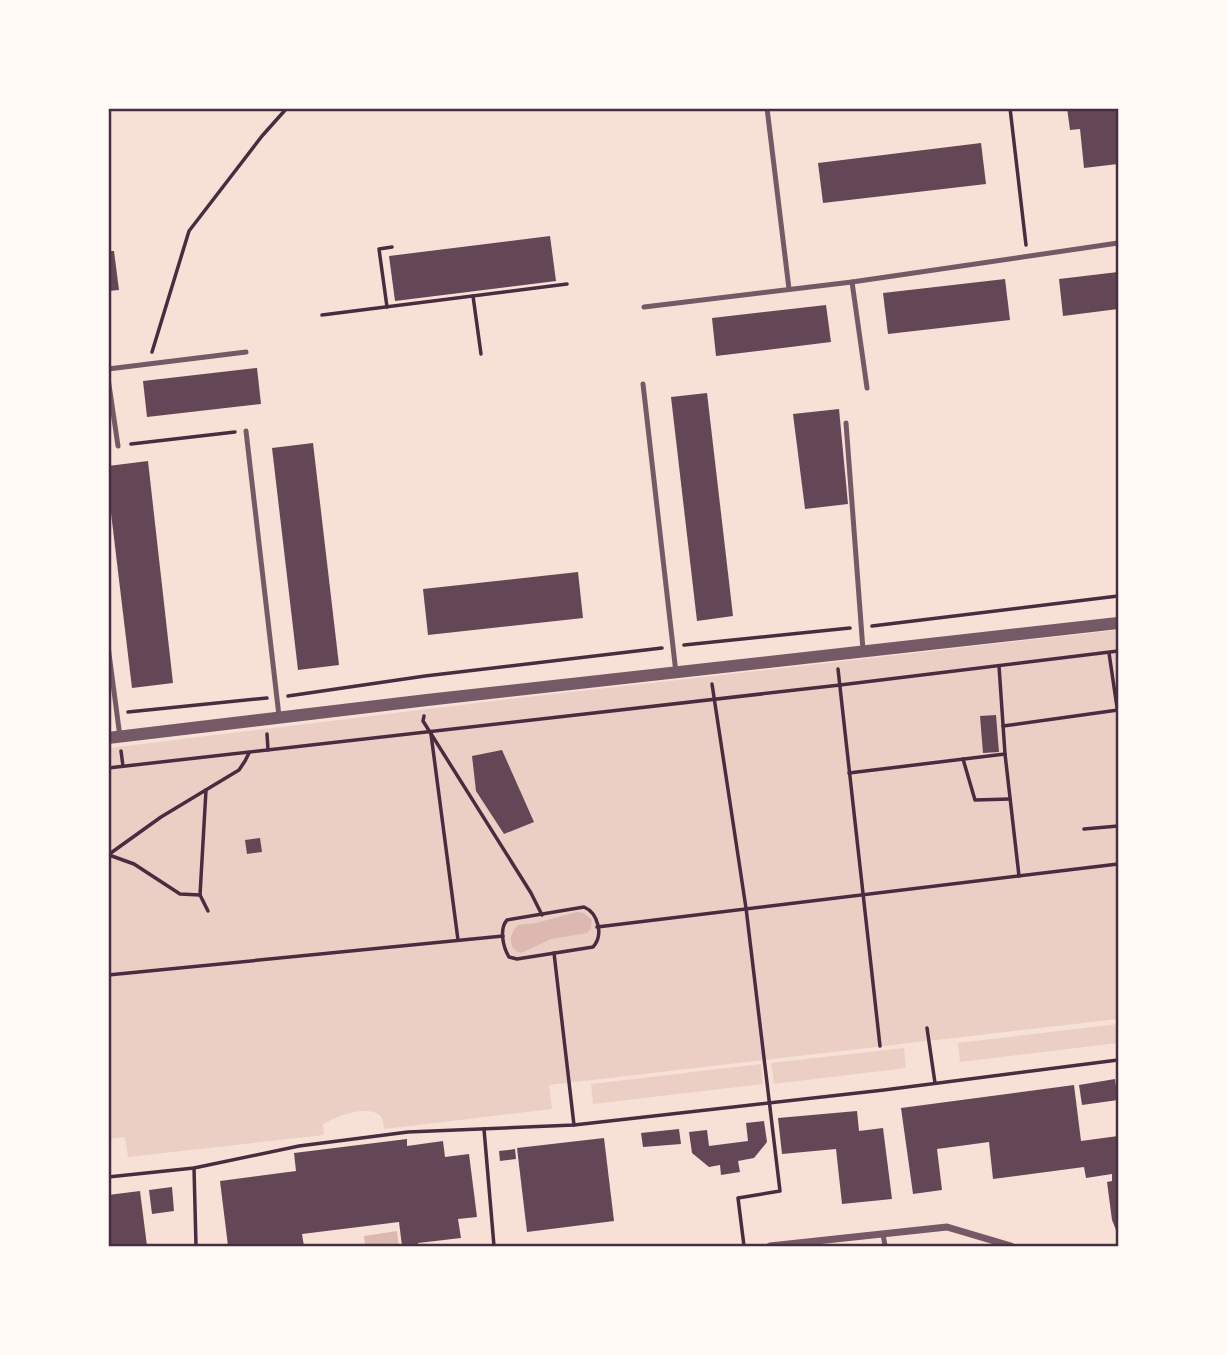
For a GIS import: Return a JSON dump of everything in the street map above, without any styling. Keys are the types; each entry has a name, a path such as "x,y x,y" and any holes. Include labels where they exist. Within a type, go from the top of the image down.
{"street":[{"path":"114,738 427,700 1118,623"},
{"path":"770,1247 947,1227 1012,1247"}],"lane":[{"path":"766,108 789,289"},
{"path":"644,307 852,282 1118,243"},
{"path":"852,282 867,388"},
{"path":"108,369 246,352"},
{"path":"108,378 118,446"},
{"path":"643,384 676,674"},
{"path":"846,423 863,652"},
{"path":"246,431 279,719"},
{"path":"108,646 117,713 114,738"},
{"path":"883,1234 885,1247"}],"path":[{"path":"148,364 189,231 262,136 287,108"},
{"path":"1010,108 1027,256"},
{"path":"387,307 379,249 391,247"},
{"path":"322,315 568,284"},
{"path":"473,296 481,354"},
{"path":"118,446 246,431"},
{"path":"117,713 276,697 425,676 861,628 1118,596"},
{"path":"108,768 1118,652"},
{"path":"1003,726 1118,712 1109,653"},
{"path":"837,655 880,1046"},
{"path":"999,666 1018,876"},
{"path":"713,699 746,908 780,1191 738,1198 744,1247"},
{"path":"427,700 423,721 531,893 542,915"},
{"path":"430,732 458,940"},
{"path":"109,855 161,817 239,770 250,752"},
{"path":"849,773 1005,754"},
{"path":"963,759 975,800 1010,799"},
{"path":"206,790 200,895 208,911"},
{"path":"1084,830 1118,826"},
{"path":"109,855 134,864 180,894 200,895"},
{"path":"597,927 1118,864"},
{"path":"584,908 592,911 597,927 599,935 593,947 517,959 509,957 503,936 507,920 584,908"},
{"path":"108,975 503,936"},
{"path":"554,953 574,1125"},
{"path":"927,1028 935,1083"},
{"path":"108,1177 194,1168 299,1146 408,1132 574,1125 1118,1060"},
{"path":"484,1129 494,1247"},
{"path":"194,1168 196,1247"}],"shaded area":[{"path":"1118,630 1118,1019 549,1085 552,1109 384,1129 382,1119 377,1113 362,1111 323,1124 324,1135 128,1157 125,1137 109,1139 109,748"},
{"path":"577,912 584,913 592,920 591,929 587,933 551,939 521,953 513,948 511,936 518,925"},
{"path":"1118,1024 1118,1043 960,1062 958,1043"},
{"path":"904,1048 906,1068 774,1084 771,1063"},
{"path":"761,1064 763,1084 593,1104 591,1084"},
{"path":"397,1231 399,1246 365,1246 364,1236"}],"building":[{"path":"1067,108 1118,108 1118,164 1084,168 1080,129 1070,130"},
{"path":"981,143 986,184 823,203 818,163"},
{"path":"550,236 556,281 395,301 389,256"},
{"path":"108,251 114,251 119,290 108,291"},
{"path":"1118,272 1118,309 1063,316 1059,279"},
{"path":"1005,279 1010,320 888,334 883,293"},
{"path":"826,305 831,342 716,356 712,318"},
{"path":"257,368 261,404 147,417 143,381"},
{"path":"707,393 733,616 697,621 671,397"},
{"path":"839,409 848,504 805,509 793,414"},
{"path":"313,443 339,665 298,670 272,448"},
{"path":"148,461 173,683 132,688 108,488 108,466"},
{"path":"578,572 583,618 428,635 423,589"},
{"path":"996,715 999,752 983,753 980,716"},
{"path":"502,750 534,822 504,834 476,791 472,756"},
{"path":"260,838 262,852 247,854 245,840"},
{"path":"1115,1079 1118,1100 1082,1105 1079,1085"},
{"path":"1074,1085 1081,1141 1118,1136 1118,1235 1112,1220 1107,1182 1112,1181 1112,1174 1086,1178 1084,1167 993,1179 989,1142 937,1149 942,1190 913,1194 901,1108"},
{"path":"857,1111 859,1131 883,1128 892,1199 842,1204 836,1149 782,1154 778,1118"},
{"path":"764,1121 767,1142 754,1158 738,1161 740,1172 721,1175 720,1165 709,1167 692,1153 689,1132 707,1130 709,1146 748,1141 746,1123"},
{"path":"679,1129 681,1144 643,1147 641,1133"},
{"path":"604,1138 614,1221 527,1232 517,1148"},
{"path":"407,1139 407,1146 443,1141 445,1157 469,1154 477,1217 458,1219 461,1238 418,1243 418,1246 402,1246 399,1222 302,1234 304,1246 228,1246 220,1181 296,1171 294,1153"},
{"path":"515,1149 516,1159 500,1161 499,1151"},
{"path":"172,1187 174,1211 152,1214 149,1190"},
{"path":"140,1191 147,1246 108,1246 108,1195"}]}
